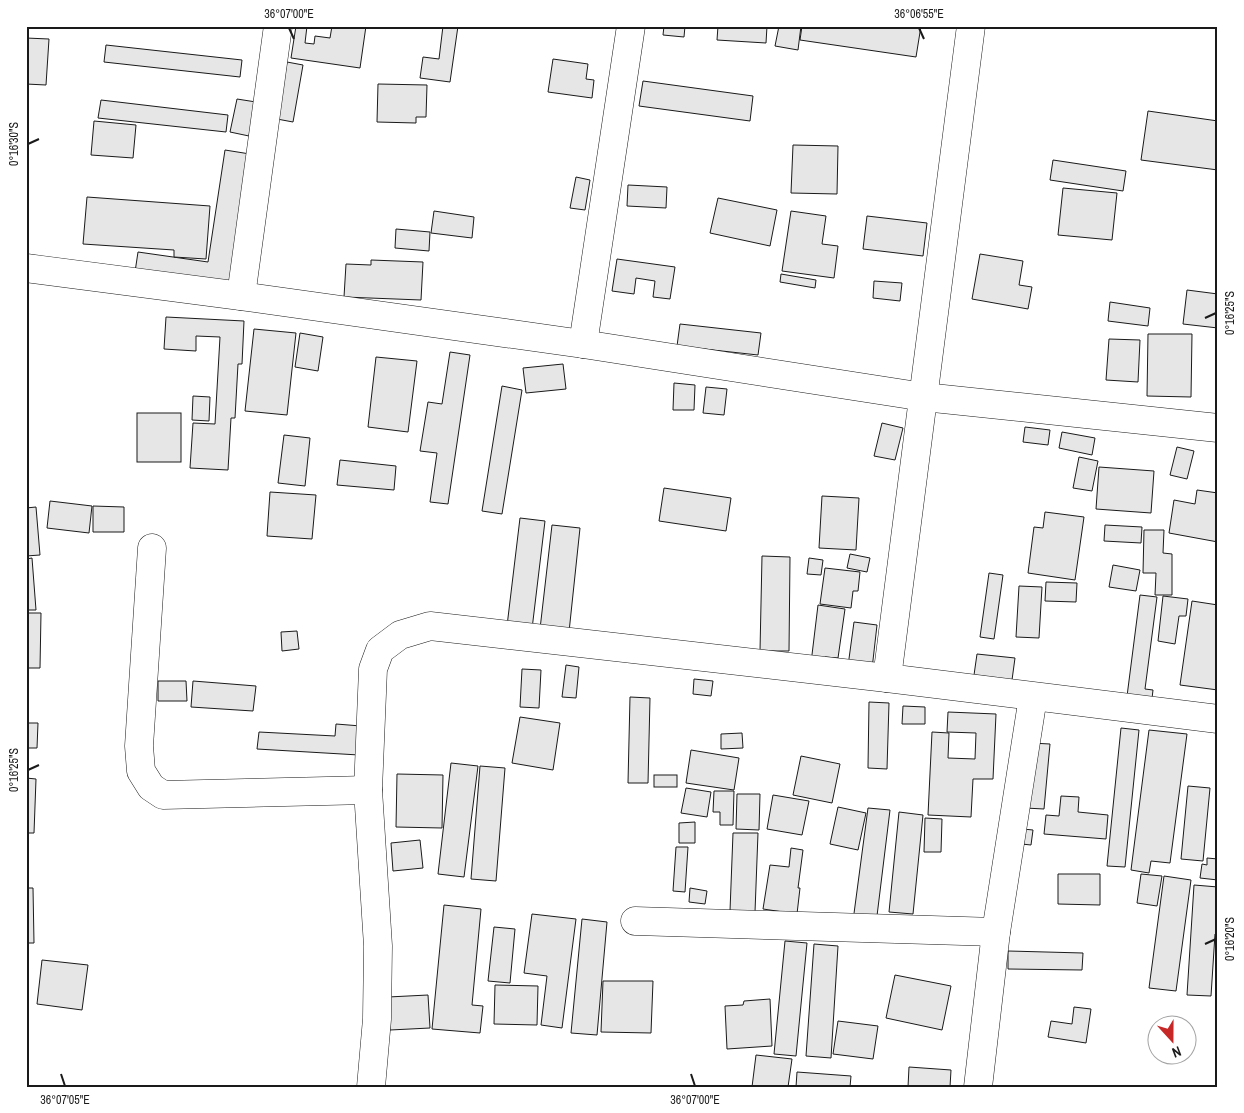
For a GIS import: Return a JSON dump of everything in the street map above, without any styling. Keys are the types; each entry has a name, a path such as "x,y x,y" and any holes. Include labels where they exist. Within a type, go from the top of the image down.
{"street":[{"path":"241,296 278,26"},
{"path":"584,344 631,26"},
{"path":"887,678 971,26"},
{"path":"26,268 584,344 924,397 1218,428"},
{"path":"152,548 139,746 141,771 151,787 163,796 368,790"},
{"path":"371,1087 378,1019 378,946 368,790 373,669 380,650 400,635 430,626 887,678 1218,719"},
{"path":"978,1087 996,932 1033,697"},
{"path":"635,921 996,932"}],"building":[{"path":"296,26 307,26 305,43 314,44 315,36 330,38 332,26 366,26 360,68 291,58"},
{"path":"443,26 458,26 450,82 420,78 423,57 439,59"},
{"path":"664,26 685,26 684,37 663,35"},
{"path":"718,26 767,26 766,43 717,40"},
{"path":"779,26 801,26 798,50 775,46"},
{"path":"802,26 921,26 916,57 800,40"},
{"path":"26,38 49,39 46,85 26,84"},
{"path":"106,45 242,60 240,77 104,62"},
{"path":"553,59 588,64 586,79 594,80 592,98 548,92"},
{"path":"287,62 303,65 293,122 277,119"},
{"path":"643,81 753,96 750,121 639,106"},
{"path":"378,84 427,85 426,117 416,117 416,123 377,122"},
{"path":"237,99 256,102 249,136 230,132"},
{"path":"101,100 228,115 226,132 98,118"},
{"path":"1148,111 1218,121 1218,170 1141,160"},
{"path":"94,121 136,125 133,158 91,155"},
{"path":"793,145 838,146 837,194 791,193"},
{"path":"225,150 250,154 230,286 135,272 138,252 208,262"},
{"path":"1053,160 1126,171 1123,191 1050,180"},
{"path":"576,177 590,180 585,210 570,208"},
{"path":"628,185 667,187 666,208 627,206"},
{"path":"1063,188 1117,193 1112,240 1058,235"},
{"path":"87,197 210,206 206,259 174,257 174,250 83,244"},
{"path":"718,198 777,210 770,246 710,233"},
{"path":"434,211 474,217 472,238 431,233"},
{"path":"791,211 826,216 822,244 838,246 834,278 782,271"},
{"path":"867,216 927,223 923,256 863,249"},
{"path":"396,229 430,232 429,251 395,248"},
{"path":"980,254 1023,261 1019,285 1032,287 1028,309 972,299"},
{"path":"617,259 675,267 670,299 653,297 655,281 636,278 634,294 612,291"},
{"path":"371,260 423,262 421,300 344,297 346,264 371,265"},
{"path":"781,274 816,280 815,288 780,282"},
{"path":"874,281 902,283 900,301 873,298"},
{"path":"1187,290 1218,294 1218,328 1183,324"},
{"path":"1110,302 1150,308 1148,326 1108,321"},
{"path":"166,317 244,321 242,364 238,364 235,418 231,418 228,470 190,468 193,423 215,424 220,337 196,336 196,351 164,349"},
{"path":"680,324 761,333 758,355 677,346"},
{"path":"254,329 296,333 287,415 245,411"},
{"path":"300,333 323,337 318,371 295,367"},
{"path":"1148,334 1192,334 1191,397 1147,396"},
{"path":"1109,339 1140,340 1138,382 1106,380"},
{"path":"450,352 470,355 448,504 430,502 437,453 420,451 428,402 442,404"},
{"path":"376,357 417,361 408,432 368,427"},
{"path":"563,364 566,389 526,393 523,368"},
{"path":"674,383 695,385 694,410 673,410"},
{"path":"502,386 522,390 502,514 482,511"},
{"path":"706,387 727,389 724,415 703,413"},
{"path":"193,396 210,397 209,421 192,420"},
{"path":"137,413 181,413 181,462 137,462"},
{"path":"882,423 903,428 895,460 874,456"},
{"path":"1025,427 1050,430 1048,445 1023,442"},
{"path":"1062,432 1095,438 1092,455 1059,448"},
{"path":"284,435 310,438 305,486 278,483"},
{"path":"1177,447 1194,451 1187,479 1170,475"},
{"path":"1079,457 1098,461 1092,491 1073,488"},
{"path":"340,460 396,466 394,490 337,485"},
{"path":"1099,467 1154,471 1151,513 1096,509"},
{"path":"664,488 731,498 726,531 659,521"},
{"path":"1197,490 1218,493 1218,542 1169,533 1174,500 1195,504"},
{"path":"270,492 316,495 312,539 267,536"},
{"path":"822,496 859,498 856,550 819,548"},
{"path":"50,501 92,506 89,533 47,528"},
{"path":"93,506 124,507 124,532 93,532"},
{"path":"36,507 40,555 26,556 26,508"},
{"path":"1045,512 1084,517 1075,580 1028,573 1034,527 1043,528"},
{"path":"520,518 545,521 532,629 507,626"},
{"path":"552,525 580,528 569,632 540,629"},
{"path":"1105,525 1142,527 1141,543 1104,541"},
{"path":"1144,530 1164,530 1163,553 1172,554 1172,595 1155,595 1156,573 1143,573"},
{"path":"850,554 870,558 867,572 847,568"},
{"path":"762,556 790,557 789,651 760,651"},
{"path":"32,558 36,610 26,610 26,559"},
{"path":"809,558 823,560 821,575 807,574"},
{"path":"1113,565 1140,570 1136,591 1109,587"},
{"path":"825,568 860,572 858,591 853,591 851,608 820,604"},
{"path":"989,573 1003,575 994,639 980,637"},
{"path":"1046,582 1077,583 1076,602 1045,601"},
{"path":"1019,586 1042,587 1039,638 1016,637"},
{"path":"1140,595 1157,597 1145,689 1153,690 1151,707 1126,704"},
{"path":"1163,596 1188,599 1186,616 1179,616 1175,644 1158,641"},
{"path":"1192,601 1218,605 1218,690 1180,685"},
{"path":"818,605 845,609 838,658 825,657 823,664 811,663"},
{"path":"26,613 41,613 40,668 26,668"},
{"path":"854,622 877,625 872,669 848,666"},
{"path":"297,631 299,649 282,651 281,632"},
{"path":"977,654 1015,658 1012,680 974,675"},
{"path":"566,665 579,667 576,698 562,697"},
{"path":"522,669 541,670 539,708 520,707"},
{"path":"694,679 713,681 711,696 693,694"},
{"path":"158,681 186,681 187,701 158,701"},
{"path":"193,681 256,686 253,711 191,707"},
{"path":"630,697 650,698 648,783 628,783"},
{"path":"869,702 889,703 887,769 868,768"},
{"path":"903,706 925,707 925,724 902,724"},
{"path":"948,712 996,714 993,779 973,779 971,817 928,815 932,732 949,733 948,758 975,759 976,733 947,732"},
{"path":"520,717 560,723 553,770 512,763"},
{"path":"26,723 38,723 37,748 26,748"},
{"path":"336,724 361,726 359,755 257,749 259,732 335,736"},
{"path":"1121,728 1139,730 1125,867 1107,866"},
{"path":"1149,730 1187,734 1170,863 1151,861 1149,873 1131,870"},
{"path":"742,733 743,748 721,749 721,734"},
{"path":"1031,743 1050,744 1044,809 1025,808"},
{"path":"691,750 739,758 734,790 686,783"},
{"path":"801,756 840,764 832,803 793,795"},
{"path":"451,763 478,766 464,877 438,874"},
{"path":"480,766 505,768 496,881 471,879"},
{"path":"397,774 443,775 442,828 396,827"},
{"path":"654,775 677,775 677,787 654,787"},
{"path":"26,778 36,779 34,833 26,833"},
{"path":"1188,786 1210,788 1203,861 1181,859"},
{"path":"686,788 711,792 707,817 681,813"},
{"path":"714,791 734,791 733,825 720,825 720,812 713,812"},
{"path":"737,794 760,794 759,830 736,829"},
{"path":"773,795 809,801 802,835 767,829"},
{"path":"1061,796 1079,797 1078,812 1108,815 1106,839 1044,834 1046,815 1059,816"},
{"path":"838,807 866,813 858,850 830,844"},
{"path":"868,808 890,810 876,924 853,921"},
{"path":"899,812 923,815 913,914 889,912"},
{"path":"925,818 942,819 941,852 924,852"},
{"path":"695,822 695,843 679,843 679,823"},
{"path":"1013,828 1033,830 1031,845 1012,843"},
{"path":"733,833 758,833 755,912 730,911"},
{"path":"420,840 423,868 393,871 391,843"},
{"path":"676,847 688,847 685,892 673,891"},
{"path":"791,848 803,850 797,914 763,909 770,865 789,867"},
{"path":"1207,858 1218,859 1218,880 1200,878 1202,864 1207,865"},
{"path":"1058,874 1100,874 1100,905 1058,904"},
{"path":"1141,874 1162,876 1157,906 1137,903"},
{"path":"1164,876 1191,880 1176,991 1149,988"},
{"path":"1194,885 1218,887 1218,934 1215,934 1211,996 1187,995"},
{"path":"26,888 33,888 34,943 26,943"},
{"path":"690,888 707,891 705,904 689,902"},
{"path":"444,905 481,909 472,1005 483,1006 480,1033 432,1029"},
{"path":"532,914 576,919 562,1028 541,1025 547,976 524,973"},
{"path":"582,919 607,922 597,1035 571,1033"},
{"path":"494,927 515,929 510,983 488,981"},
{"path":"785,941 807,943 796,1056 774,1054"},
{"path":"814,944 838,946 831,1058 806,1056"},
{"path":"1008,951 1083,953 1082,970 1008,969"},
{"path":"42,960 88,965 82,1010 37,1004"},
{"path":"895,975 951,986 942,1030 886,1018"},
{"path":"603,981 653,981 651,1033 601,1032"},
{"path":"495,985 538,986 537,1025 494,1024"},
{"path":"428,995 430,1028 390,1030 388,997"},
{"path":"770,999 772,1046 727,1049 725,1006 743,1005 744,1001"},
{"path":"1074,1007 1091,1009 1086,1043 1048,1037 1051,1021 1072,1024"},
{"path":"838,1021 878,1026 873,1059 833,1054"},
{"path":"756,1055 792,1059 788,1087 752,1087"},
{"path":"909,1067 951,1070 950,1087 908,1087"},
{"path":"797,1072 851,1076 850,1087 796,1087"}]}
